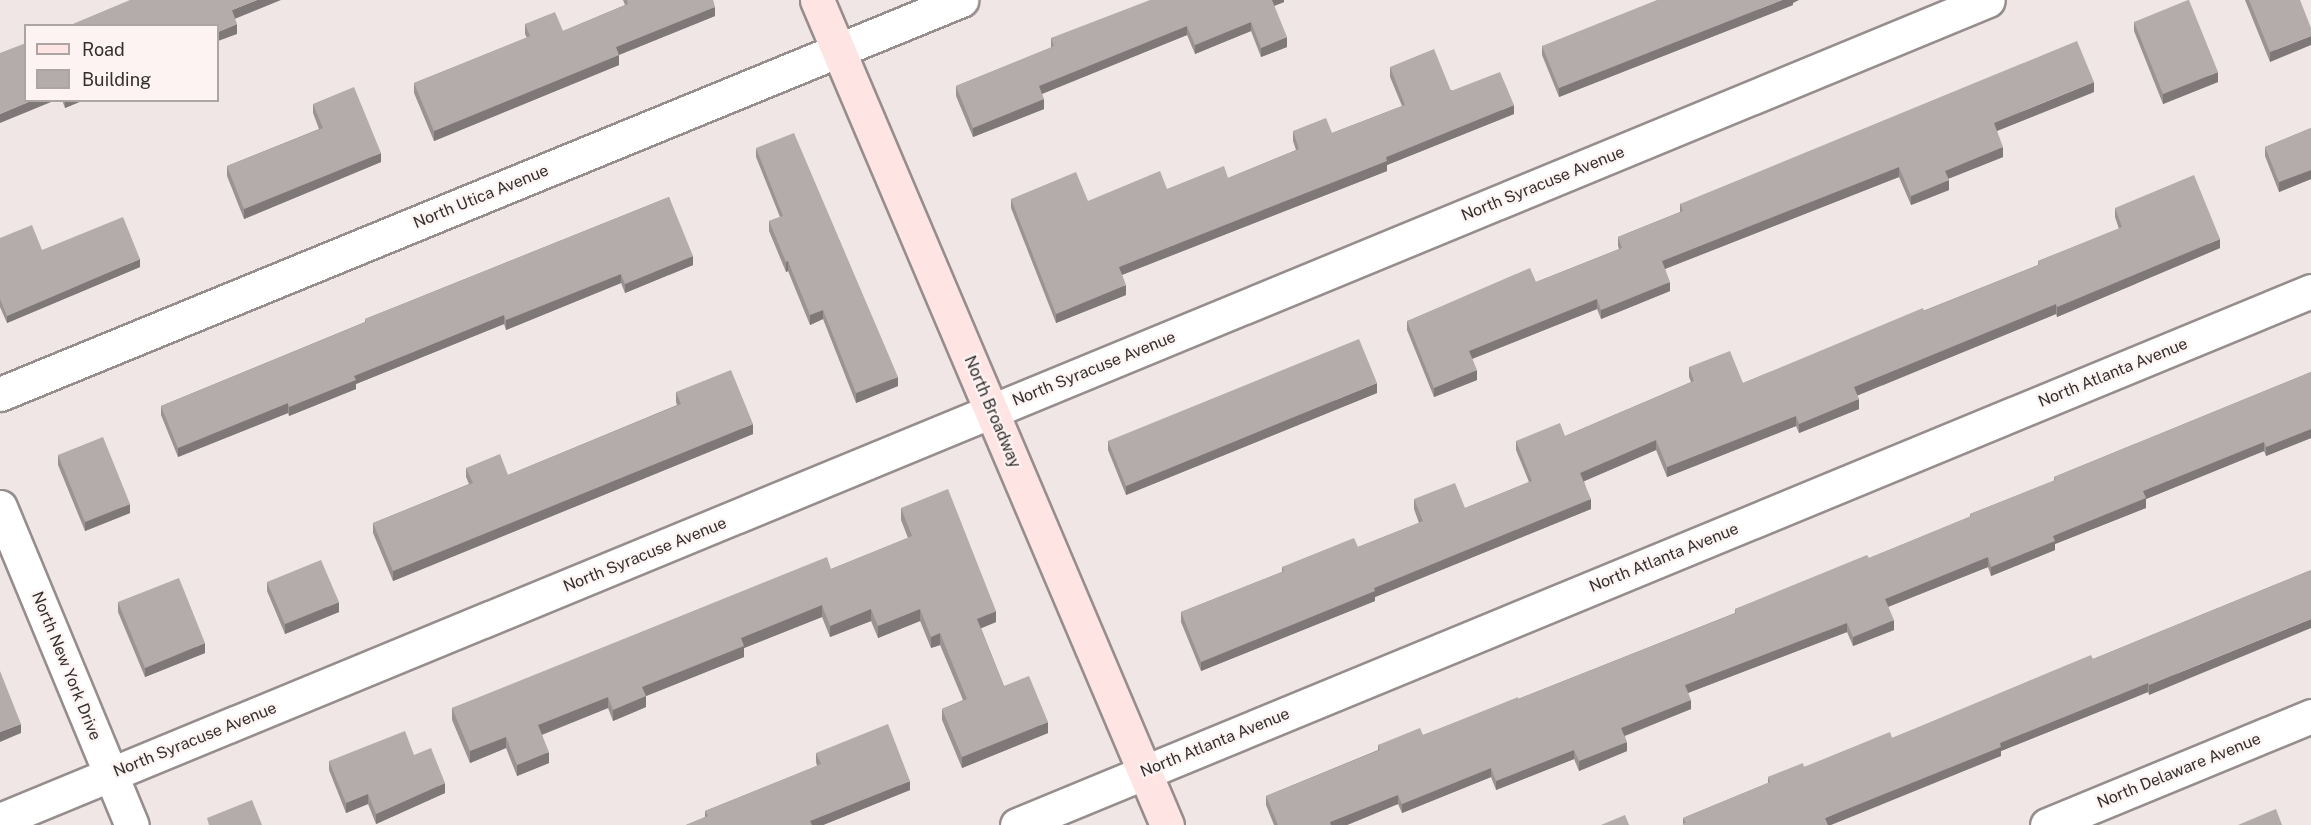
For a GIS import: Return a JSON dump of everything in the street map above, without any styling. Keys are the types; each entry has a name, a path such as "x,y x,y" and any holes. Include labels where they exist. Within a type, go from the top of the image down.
{"main road":[{"name":"North Broadway","path":"817,0 1167,825"}],"street":[{"name":"North Utica Avenue","path":"0,394 961,0"},
{"name":"North Syracuse Avenue","path":"0,820 1988,0"},
{"name":"North Atlanta Avenue","path":"1017,825 2311,291"},
{"name":"North New York Drive","path":"0,507 132,825"},
{"name":"North Delaware Avenue","path":"2047,825 2311,716"}],"building":[{"path":"130,0 257,0 232,10 237,24 219,32 219,24 73,24"},
{"path":"627,0 713,0 715,7 616,47 619,55 434,131 414,83 530,36 525,24 555,12 563,31 628,4"},
{"path":"1150,0 1272,0 1287,37 1261,48 1251,22 1195,45 1187,26 1039,86 1044,99 973,128 956,86 1054,46 1051,38"},
{"path":"1657,0 1782,0 1559,88 1542,46"},
{"path":"2189,0 2218,72 2163,94 2134,22"},
{"path":"2249,0 2300,0 2311,28 2311,36 2270,52"},
{"path":"2077,41 2094,82 1994,123 2003,147 1945,171 1949,180 1911,196 1899,167 1662,261 1670,282 1601,310 1597,299 1469,351 1477,370 1434,388 1407,321 1530,268 1536,282 1622,248 1618,237 1683,211 1680,204"},
{"path":"24,44 24,102 28,102 0,114 0,53"},
{"path":"1434,49 1451,91 1500,72 1514,105 1386,157 1387,161 1119,267 1126,285 1056,314 1011,199 1076,172 1088,201 1160,171 1167,189 1224,166 1228,178 1299,149 1293,131 1326,118 1332,133 1405,105 1390,67"},
{"path":"354,87 381,153 244,209 227,166 323,128 313,104"},
{"path":"2311,128 2311,170 2279,182 2265,147"},
{"path":"794,133 898,377 856,393 823,310 810,315 769,221 783,216 756,148"},
{"path":"2194,175 2220,239 2057,307 2056,304 1854,387 1859,399 1799,424 1796,416 1667,467 1656,440 1580,473 1591,499 1201,662 1181,612 1284,571 1282,567 1354,538 1358,547 1423,521 1414,499 1455,483 1465,508 1532,481 1516,441 1560,423 1565,436 1694,381 1689,367 1730,351 1743,383 1923,308 1924,311 2039,265 2038,261 2122,227 2115,208"},
{"path":"669,197 693,256 625,284 621,274 506,320 504,315 354,376 356,380 289,407 288,403 178,448 161,406 366,322 365,319"},
{"path":"123,217 140,259 7,316 0,299 0,238 32,225 42,250"},
{"path":"1359,339 1377,383 1126,486 1108,441"},
{"path":"731,370 753,424 393,571 373,523 473,483 466,468 500,454 508,475 681,404 676,392"},
{"path":"2311,372 2311,429 2266,447 2264,442 2143,491 2146,498 2053,536 2055,541 1991,567 1988,557 1885,599 1894,620 1853,637 1847,623 1685,685 1691,700 1621,728 1627,742 1579,761 1574,750 1496,781 1491,768 1402,804 1398,795 1330,822 1331,825 1278,825 1266,796 1380,750 1378,745 1420,728 1423,735 1736,613 1735,609 1867,555 1869,558 2055,480 2054,477"},
{"path":"103,437 130,504 85,522 58,455"},
{"path":"948,489 996,611 977,619 1004,686 1029,676 1048,722 962,757 942,709 967,699 940,633 931,637 920,609 878,626 871,609 830,626 822,605 741,638 744,646 642,687 646,696 613,710 608,697 538,725 549,752 517,765 506,737 470,751 452,708 827,557 831,569 912,536 901,508"},
{"path":"321,560 339,602 285,624 267,582"},
{"path":"2311,570 2311,619 2000,743 2001,747 1825,818 1828,825 1682,825 1686,823 1683,818 1770,782 1768,777 1803,763 1804,767 1890,732 1892,738 2091,655 2093,659"},
{"path":"179,578 205,643 145,668 118,602"},
{"path":"0,671 21,724 0,732"},
{"path":"888,724 910,781 810,821 812,825 686,825 708,816 705,811 821,764 816,753"},
{"path":"405,731 414,755 431,748 445,783 376,814 368,794 346,803 329,761"},
{"path":"252,800 262,825 209,825 207,818"},
{"path":"2276,809 2282,825 2238,825"},
{"path":"1625,815 1629,825 1601,825"}]}
